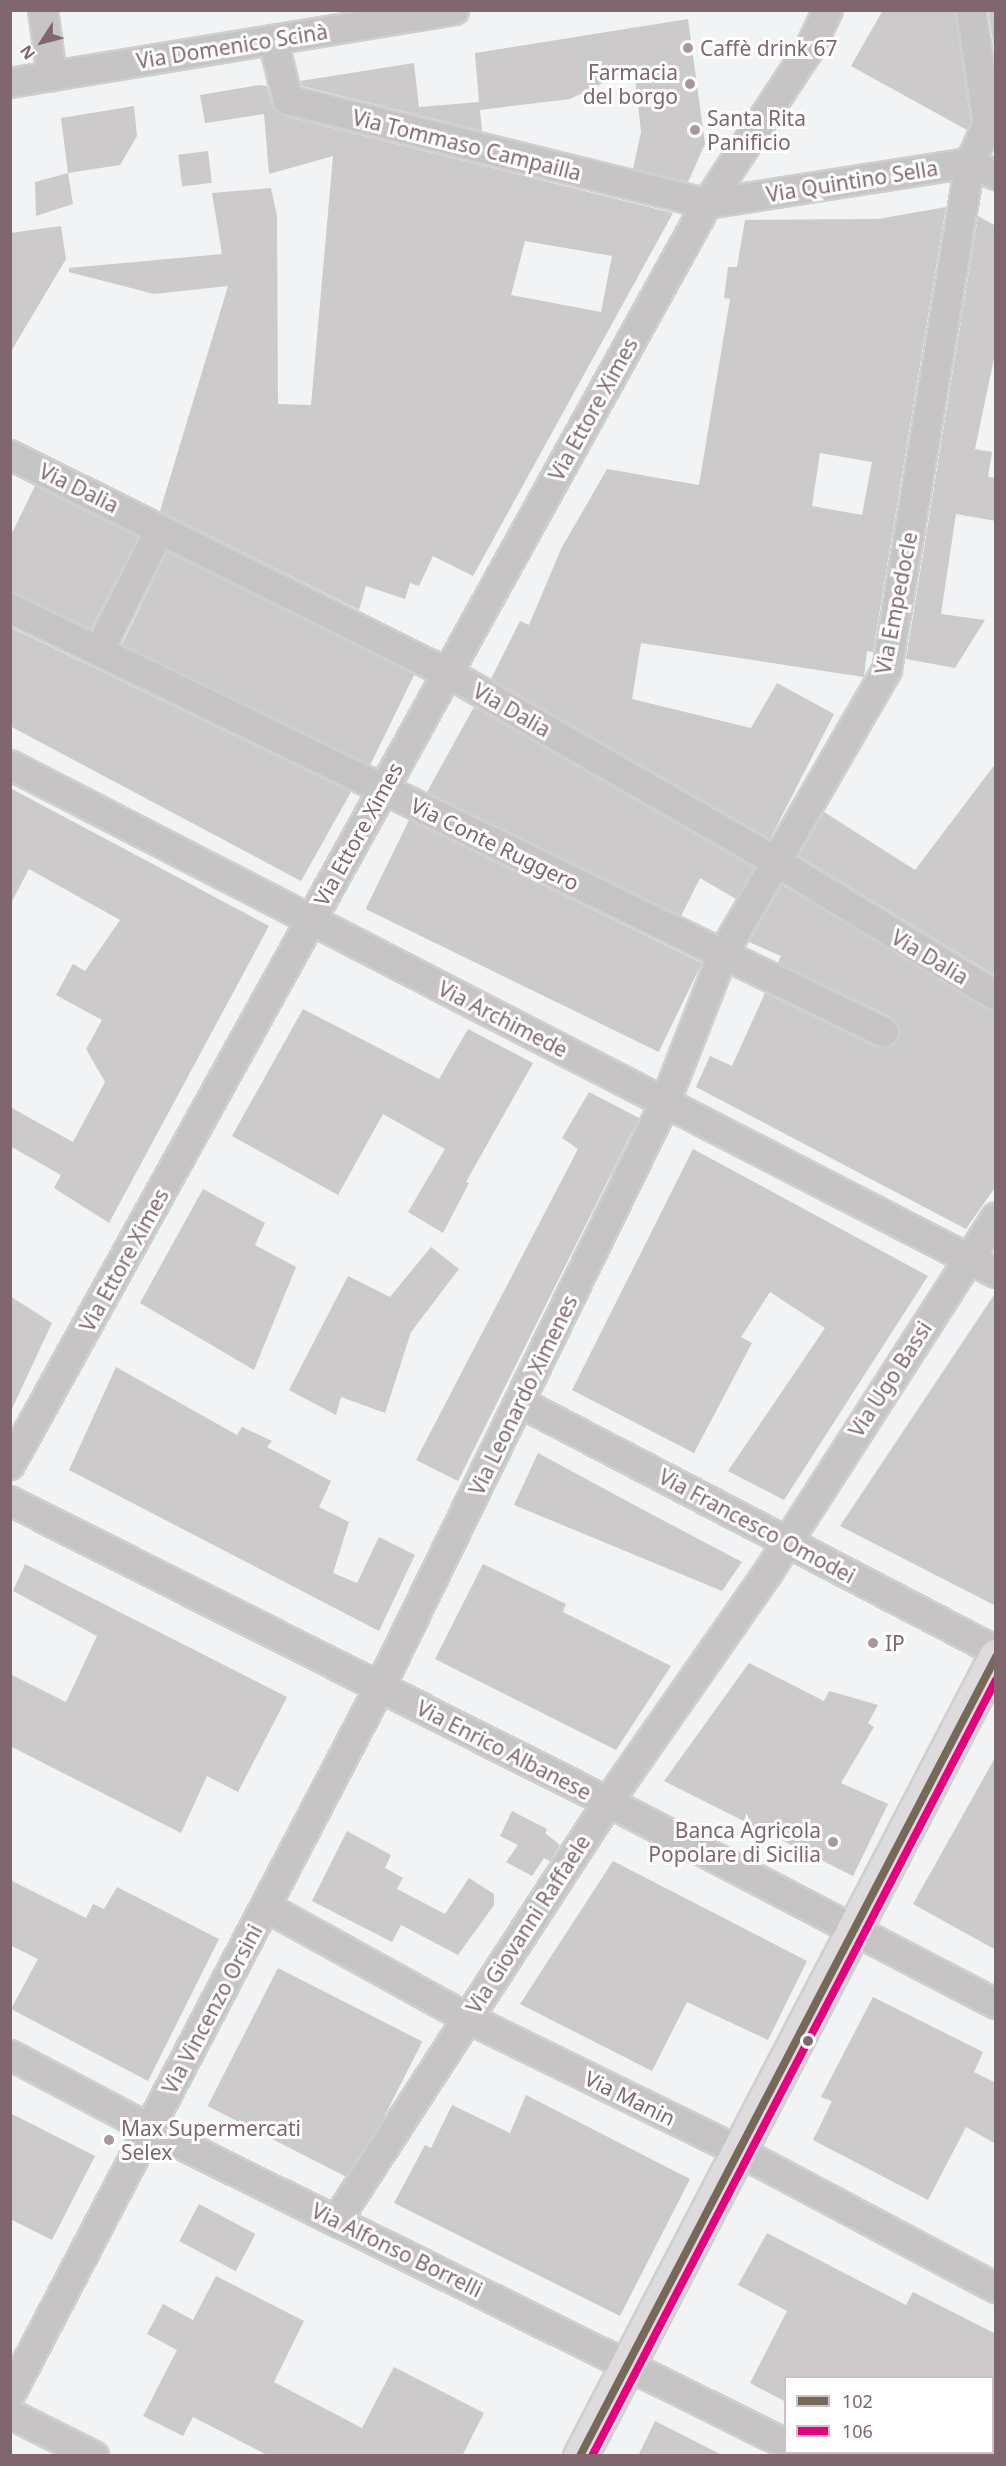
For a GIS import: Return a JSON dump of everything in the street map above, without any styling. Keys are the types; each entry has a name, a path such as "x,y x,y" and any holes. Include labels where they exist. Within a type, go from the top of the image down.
{"street":[{"path":"43,10 52,76"},
{"name":"Via Domenico Scinà","path":"10,82 454,10"},
{"name":"Via Ettore Ximes","path":"10,1465 707,204 810,48 828,10"},
{"name":"Via Empedocle","path":"665,1102 723,954 887,670 970,163 988,124 971,10"},
{"name":"Via Tommaso Campailla","path":"273,40 288,100 707,204"},
{"path":"970,163 996,175"},
{"name":"Via Quintino Sella","path":"707,204 970,163"},
{"name":"Via Dalia","path":"14,464 160,529 448,673 775,861 996,996"},
{"path":"99,651 160,529"},
{"name":"Via Conte Ruggero","path":"10,608 883,1032"},
{"name":"Via Archimede","path":"10,765 996,1273"},
{"name":"Via Leonardo Ximenes","path":"380,1687 665,1102"},
{"name":"Via Ugo Bassi","path":"785,1541 996,1218"},
{"name":"Via Francesco Omodei","path":"519,1402 996,1651"},
{"name":"Via Enrico Albanese","path":"10,1501 608,1802 854,1928 996,2004"},
{"name":"Via Giovanni Raffaele","path":"337,2220 608,1802 769,1571 785,1541"},
{"path":"580,2456 996,1656"},
{"name":"Via Vincenzo Orsini","path":"10,2395 380,1687"},
{"name":"Via Manin","path":"266,1906 467,2018 738,2151 996,2288"},
{"name":"Via Alfonso Borrelli","path":"10,2055 150,2129 628,2363 784,2443"},
{"path":"10,2414 94,2456"}],"building":[{"path":"883,10 955,10 971,122 967,130 851,66"},
{"path":"988,10 996,10 996,62"},
{"path":"688,19 705,144 688,182 633,169 641,132 634,68 570,99 480,110 482,131 302,86 300,81 414,63 419,107 479,102 475,53"},
{"path":"259,85 267,86 272,105 284,116 673,213 473,576 433,556 419,586 410,583 405,599 366,586 359,610 160,511 228,286 154,294 69,272 69,268 222,254 212,193 271,188 277,216 278,404 311,405 333,156 269,174 264,114 205,123 200,95","holes":["525,241 612,256 601,312 511,295"]},
{"path":"134,106 137,136 120,165 68,173 61,118"},
{"path":"208,151 212,183 182,186 178,155"},
{"path":"68,173 73,204 36,216 35,182"},
{"path":"946,207 873,652 867,651 864,677 641,643 632,699 751,728 777,683 834,714 770,839 491,679 520,621 529,625 561,549 607,469 699,485 730,299 724,298 728,267 737,267 745,220 878,219","holes":["820,453 872,462 862,515 812,506"]},
{"path":"978,216 996,226 996,349 975,449 992,452 988,477 996,478 996,521 956,514 941,614 985,620 955,668 906,659"},
{"path":"61,226 66,259 10,353 10,233"},
{"path":"35,486 138,537 91,629 10,592 10,537"},
{"path":"167,552 415,673 370,766 122,645"},
{"path":"10,627 351,792 301,881 10,726"},
{"path":"474,707 754,868 736,899 700,878 681,916 427,792"},
{"path":"996,763 996,976 799,856 824,812 915,870"},
{"path":"10,788 269,926 109,1223 54,1188 61,1175 10,1146 10,1107 73,1142 105,1082 86,1049 102,1020 56,995 73,964 85,971 120,920 29,869 10,905"},
{"path":"409,820 702,963 659,1052 366,909"},
{"path":"782,885 996,1012 996,1186 966,1229 696,1087 710,1056 732,1066 765,993 876,1047 892,1046 898,1039 897,1023 891,1017 778,963 781,956 749,942"},
{"path":"303,1009 439,1079 468,1029 533,1063 466,1182 469,1183 443,1233 408,1212 445,1149 383,1114 338,1195 232,1136"},
{"path":"589,1092 639,1118 458,1481 416,1460 578,1149 562,1138"},
{"path":"693,1149 928,1276 784,1500 728,1471 825,1328 770,1292 741,1337 752,1343 694,1453 572,1390"},
{"path":"203,1189 265,1223 255,1245 296,1267 254,1370 140,1303"},
{"path":"431,1247 459,1269 411,1332 385,1413 341,1397 336,1415 289,1390 348,1276 390,1297"},
{"path":"996,1292 996,1606 840,1526"},
{"path":"10,1296 52,1323 10,1413"},
{"path":"116,1367 237,1435 242,1427 272,1441 267,1447 331,1481 319,1507 349,1522 333,1573 357,1583 379,1537 415,1555 379,1631 69,1470"},
{"path":"538,1453 742,1562 722,1591 514,1505"},
{"path":"25,1564 287,1697 238,1792 207,1776 181,1833 10,1746 10,1674 66,1702 97,1636 13,1591"},
{"path":"483,1564 566,1604 563,1612 671,1666 616,1750 435,1659"},
{"path":"749,1663 824,1701 829,1691 878,1705 868,1723 874,1727 841,1783 888,1804 853,1876 664,1781"},
{"path":"996,1756 996,1950 913,1904"},
{"path":"512,1811 547,1829 545,1833 560,1845 550,1861 544,1858 532,1876 506,1862 518,1845 500,1836"},
{"path":"347,1831 391,1855 385,1868 403,1878 397,1889 445,1914 469,1878 494,1894 494,1905 458,1955 401,1925 392,1942 312,1901"},
{"path":"613,1861 807,1961 768,2040 687,2002 652,2071 520,2004"},
{"path":"10,1880 86,1918 93,1904 104,1909 117,1887 219,1939 148,2081 11,2009 38,1959 10,1945"},
{"path":"278,1968 422,2042 352,2180 208,2106"},
{"path":"873,1997 983,2052 974,2072 996,2083 996,2144 966,2127 928,2200 813,2140 832,2101 821,2097"},
{"path":"526,2095 690,2179 620,2316 394,2203 425,2145 431,2148 452,2105 510,2133"},
{"path":"10,2113 95,2156 52,2240 10,2219"},
{"path":"199,2204 256,2234 236,2271 179,2241"},
{"path":"767,2233 906,2305 913,2292 996,2334 996,2378 994,2376 784,2376 784,2401 750,2383 787,2311 738,2285"},
{"path":"216,2276 304,2321 274,2382 362,2428 394,2367 484,2413 462,2456 269,2456 193,2417 183,2436 143,2416 177,2350 147,2334 163,2304 193,2320"},
{"path":"655,2421 724,2456 638,2456"}],"transit line":[{"name":"102","path":"580,2456 996,1657"},
{"name":"106","path":"592,2456 996,1680"}],"place":[{"name":"Caffè drink 67","path":"688,48"},
{"name":"Farmacia del borgo","path":"690,84"},
{"name":"Santa Rita Panificio","path":"695,130"},
{"name":"IP","path":"873,1643"},
{"name":"Banca Agricola Popolare di Sicilia","path":"833,1842"},
{"name":"Max Supermercati Selex","path":"109,2140"}]}
